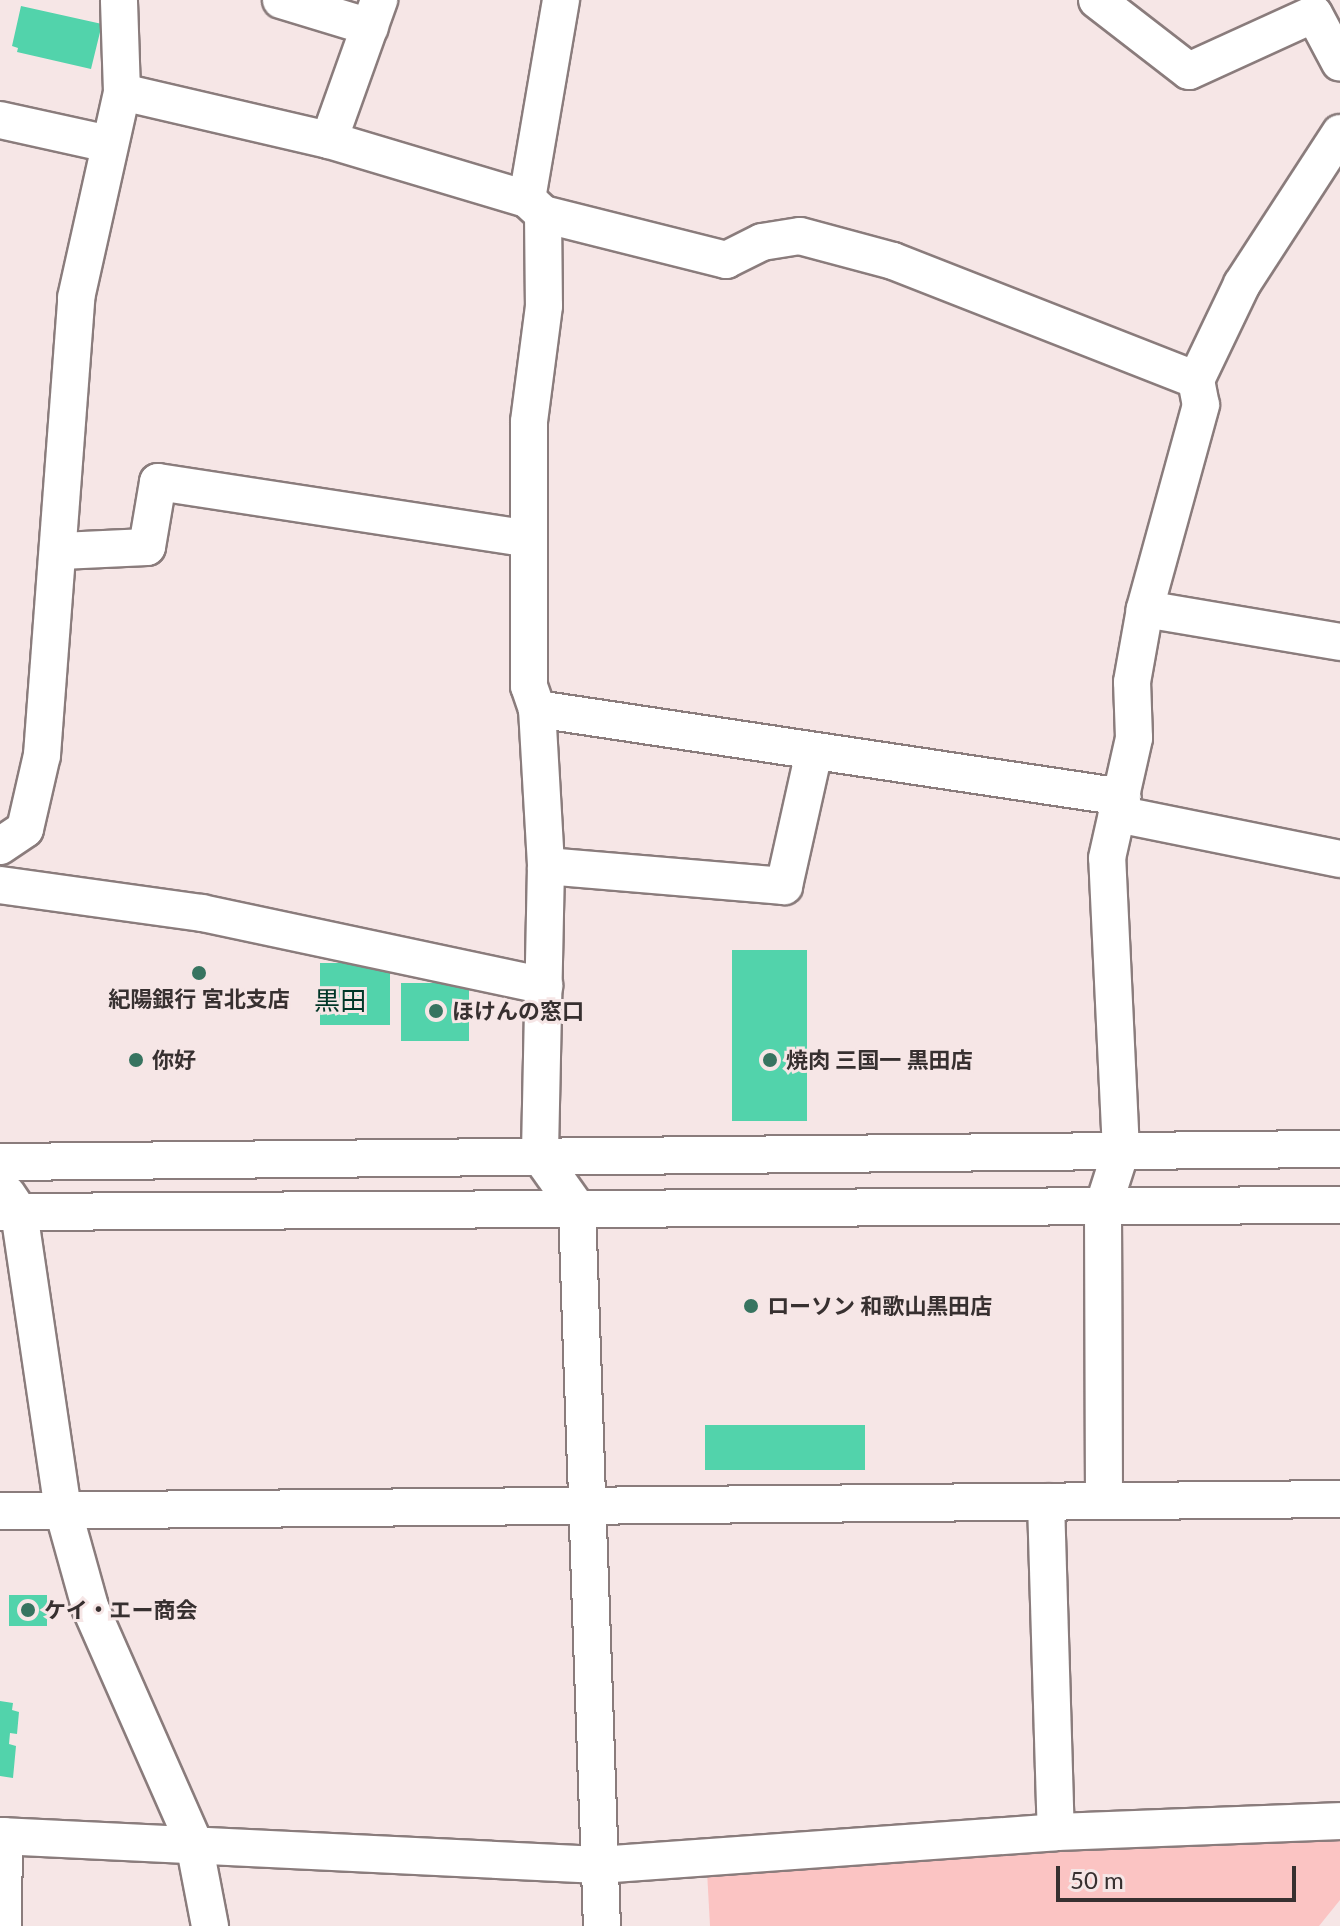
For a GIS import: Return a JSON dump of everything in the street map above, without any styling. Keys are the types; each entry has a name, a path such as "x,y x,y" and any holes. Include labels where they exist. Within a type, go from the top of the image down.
{"street":[{"path":"0,846 25,829 42,755 61,551 76,298 122,92 119,0"},
{"path":"281,0 374,14 329,140"},
{"path":"561,0 535,206 544,306 529,422 529,686 537,709 546,866 540,1156 577,1208 590,1504 602,1926"},
{"path":"1097,0 1189,71 1312,7 1340,63"},
{"path":"122,92 329,140 535,206 726,260 762,242 800,236 893,261 1196,380"},
{"path":"0,120 109,144"},
{"path":"1104,1498 1103,1207 1121,1151 1107,858 1134,738 1132,682 1145,609 1201,405 1196,380 1242,284 1340,133"},
{"path":"61,551 147,547 158,482 529,539"},
{"path":"1145,609 1340,642"},
{"path":"537,709 814,752 1120,806 1340,859"},
{"path":"546,866 784,886 814,752"},
{"path":"0,885 202,913 544,986"},
{"path":"0,1162 1340,1149"},
{"path":"210,1926 194,1843 90,1607 63,1510 6,1203 577,1208 1340,1205"},
{"path":"0,1511 1046,1502 1104,1498 1340,1499"},
{"path":"1046,1502 1056,1832"},
{"path":"3,1926 2,1836 599,1865 1056,1832 1340,1821"}],"shaded area":[{"path":"1340,1835 1340,1900 1319,1926 710,1926 707,1871"}],"building":[{"path":"21,6 102,24 91,69 17,52 18,48 12,46"},
{"name":"焼肉 三国一 黒田店","path":"732,950 807,950 807,1121 732,1121"},
{"path":"320,963 390,963 390,1025 320,1025"},
{"name":"ほけんの窓口","path":"401,983 469,983 469,1041 401,1041"},
{"path":"705,1425 865,1425 865,1470 705,1470"},
{"name":"ケイ・エー商会","path":"9,1595 47,1595 47,1626 9,1626"},
{"path":"0,1701 13,1703 12,1710 19,1712 17,1734 10,1733 9,1744 16,1746 13,1778 0,1776"}],"place":[{"name":"紀陽銀行 宮北支店","path":"199,973"},
{"name":"ほけんの窓口","path":"436,1011"},
{"name":"你好","path":"136,1060"},
{"name":"焼肉 三国一 黒田店","path":"770,1060"},
{"name":"ローソン 和歌山黒田店","path":"751,1306"},
{"name":"ケイ・エー商会","path":"28,1610"}],"district":[{"name":"黒田","path":"340,1001"}]}
